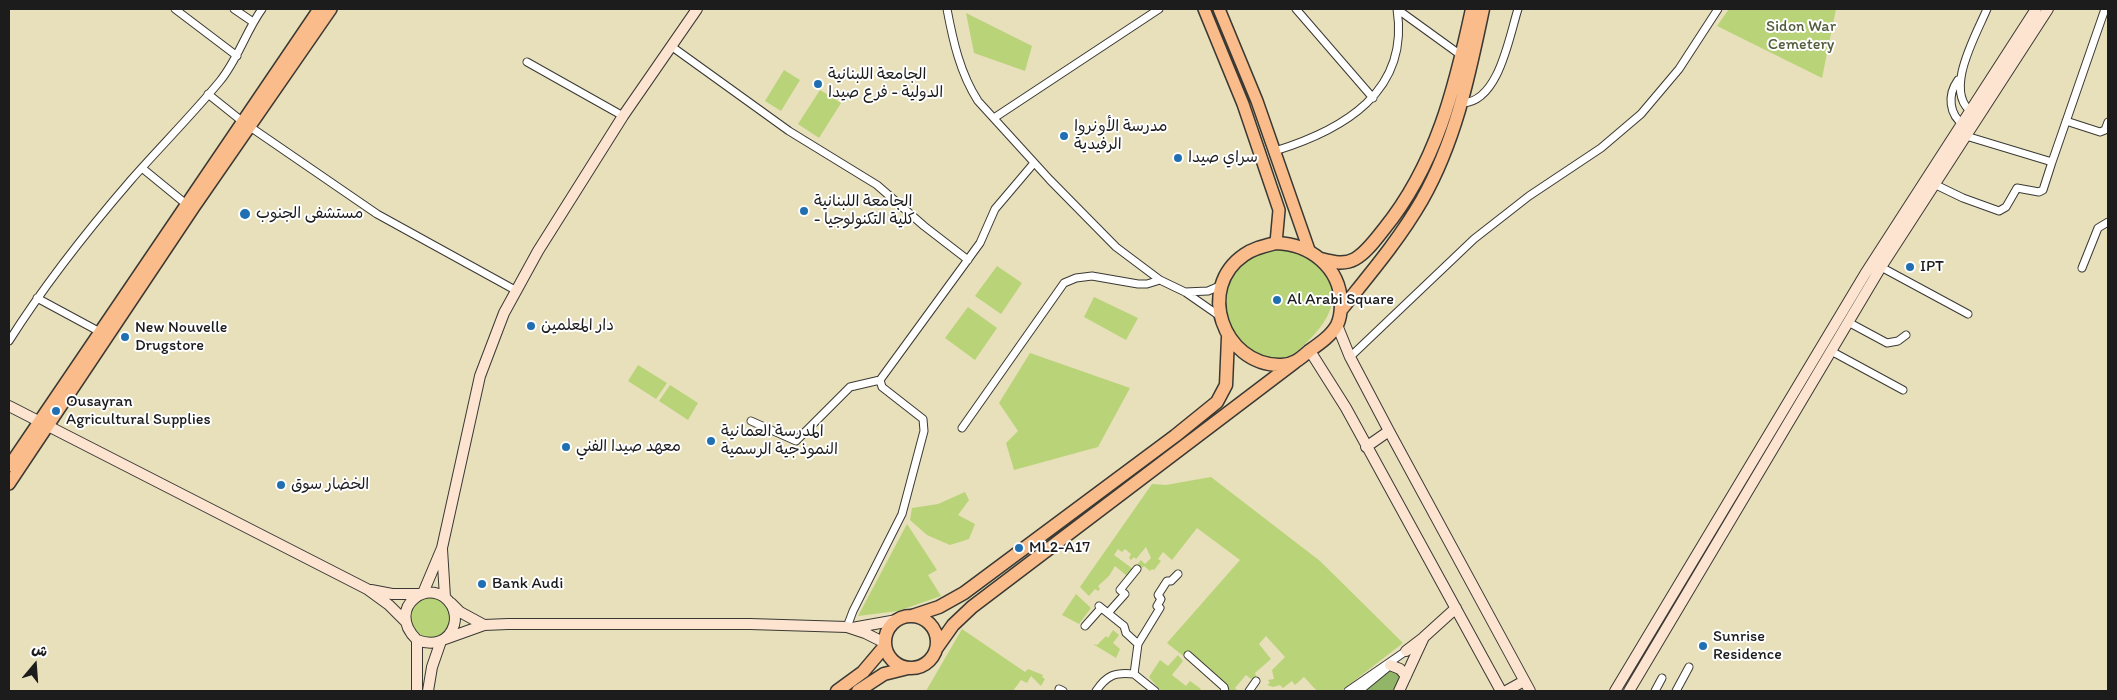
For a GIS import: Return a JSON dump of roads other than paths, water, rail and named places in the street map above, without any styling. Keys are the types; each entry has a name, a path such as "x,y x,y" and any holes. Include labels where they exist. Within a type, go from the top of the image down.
{"highway":[{"path":"1321,259 1339,263 1356,259 1396,214 1422,172 1434,145 1462,56 1472,9"},
{"path":"1341,310 1398,238 1422,200 1443,156 1462,103 1483,9"},
{"path":"837,691 862,672 885,645 887,632 897,620 939,606 964,593 1044,535 1217,402 1226,385 1228,337 1221,317 1219,301 1222,285 1230,269 1242,256 1258,247 1276,243 1293,245 1309,250 1321,259 1334,276 1338,286 1341,310 1337,325 1310,351 972,607 953,625 926,664 884,674 858,691"},
{"path":"1356,259 1355,270 1362,277 1368,277"},
{"path":"1228,337 1243,352 1264,363 1281,366 1295,362"},
{"path":"912,616 927,622 932,627 936,634 936,649"},
{"path":"885,645 892,660 908,668"}],"main road":[{"path":"9,484 44,423 246,125 319,9"},
{"path":"81,368 100,332 186,204 331,9"},
{"path":"404,621 406,610 412,600 422,594 442,548 480,376 490,346 515,290 623,116 697,9"},
{"path":"1204,9 1234,80 1279,210 1276,243"},
{"path":"1219,9 1247,75 1309,250"},
{"path":"1630,691 1848,322 1868,279 1881,267 1936,185 1974,113 2036,9"},
{"path":"1974,113 2048,9"},
{"path":"1234,80 1247,75"},
{"path":"1615,691 1786,403 1966,129"},
{"path":"1337,325 1350,357 1389,431 1530,691"},
{"path":"1310,351 1346,408 1502,691"},
{"path":"1786,403 1796,409"},
{"path":"9,406 368,589 389,605 404,621 408,632 417,640 433,644 484,625 750,624 849,627 897,620"},
{"path":"9,466 44,423"},
{"path":"1366,447 1389,431"},
{"path":"428,691 432,667 443,640 452,631 455,621 454,610 447,599 442,548"},
{"path":"368,589 392,594 438,594 447,599 460,612 484,625"},
{"path":"1406,651 1456,608"},
{"path":"849,627 885,645"},
{"path":"1399,691 1424,637"},
{"path":"417,640 417,691"},
{"path":"1390,665 1400,669 1406,676"},
{"path":"1506,691 1524,681"}],"street":[{"path":"175,9 237,56"},
{"path":"234,9 253,22"},
{"path":"9,341 37,298 71,252 224,75 237,56 253,22 262,9"},
{"path":"948,9 954,44 964,74 978,101 1034,163 1108,239 1160,280 1185,292 1221,317"},
{"path":"994,118 1158,9"},
{"path":"1296,9 1373,98"},
{"path":"1275,152 1327,132 1361,109 1373,98 1391,68 1396,40 1397,9"},
{"path":"1397,9 1462,56"},
{"path":"1462,103 1476,99 1494,81 1518,9"},
{"path":"1350,357 1474,239 1529,196 1601,148 1641,114 1679,69 1718,9"},
{"path":"1987,9 1960,78 1952,93 1951,104 1954,115 1966,129 2052,162"},
{"path":"1936,185 1963,198 1999,211 2006,207 2018,188 2039,192 2043,190 2105,9"},
{"path":"671,46 790,131 877,185 924,226 968,260"},
{"path":"528,62 623,116"},
{"path":"1960,78 1961,101 1974,113"},
{"path":"208,94 246,125 377,214 515,290"},
{"path":"2066,121 2100,132 2105,130 2108,122"},
{"path":"751,422 796,441 850,387 880,380 980,243 995,209 1034,163"},
{"path":"142,168 186,204"},
{"path":"2082,268 2098,228 2108,222"},
{"path":"1881,267 1968,314"},
{"path":"962,428 1064,283 1084,277 1138,284 1154,283 1160,280"},
{"path":"1185,292 1208,291 1222,285"},
{"path":"37,298 100,332"},
{"path":"1848,322 1887,343 1898,341 1906,335"},
{"path":"1831,351 1903,390"},
{"path":"849,627 852,611 902,514 924,431 923,419 882,387 880,380"},
{"path":"1108,613 1125,594 1120,590 1137,570"},
{"path":"1134,674 1138,644 1160,608 1157,606 1161,599 1158,595 1167,581 1171,581 1178,574"},
{"path":"1085,626 1100,607 1124,626 1126,633 1138,644"},
{"path":"1359,691 1406,651"},
{"path":"1348,691 1406,651"},
{"path":"1188,655 1224,687 1225,691"},
{"path":"1676,691 1689,667"},
{"path":"1096,691 1102,683 1118,672 1134,674 1155,691"},
{"path":"1655,691 1662,678"},
{"path":"1249,691 1256,681"}],"place":[{"name":"الجامعة اللبنانية الدولية - فرع صيدا","path":"818,84"},
{"name":"مدرسة الأونروا الرفيدية","path":"1064,136"},
{"name":"سراي صيدا","path":"1178,158"},
{"name":"الجامعة اللبنانية - كلية التكنولوجيا","path":"804,211"},
{"name":"مستشفى الجنوب","path":"245,214"},
{"name":"IPT","path":"1910,267"},
{"name":"Al Arabi Square","path":"1277,300"},
{"name":"دار المعلمين","path":"531,326"},
{"name":"New Nouvelle Drugstore","path":"125,337"},
{"name":"Ousayran Agricultural Supplies","path":"56,411"},
{"name":"المدرسة العمانية النموذجية الرسمية","path":"711,441"},
{"name":"معهد صيدا الفني","path":"566,447"},
{"name":"الخضار سوق","path":"281,485"},
{"name":"ML2-A17","path":"1019,548"},
{"name":"Bank Audi","path":"482,584"},
{"name":"Sunrise Residence","path":"1703,646"}],"park label":[{"name":"Sidon War Cemetery","path":"1801,36"}]}
